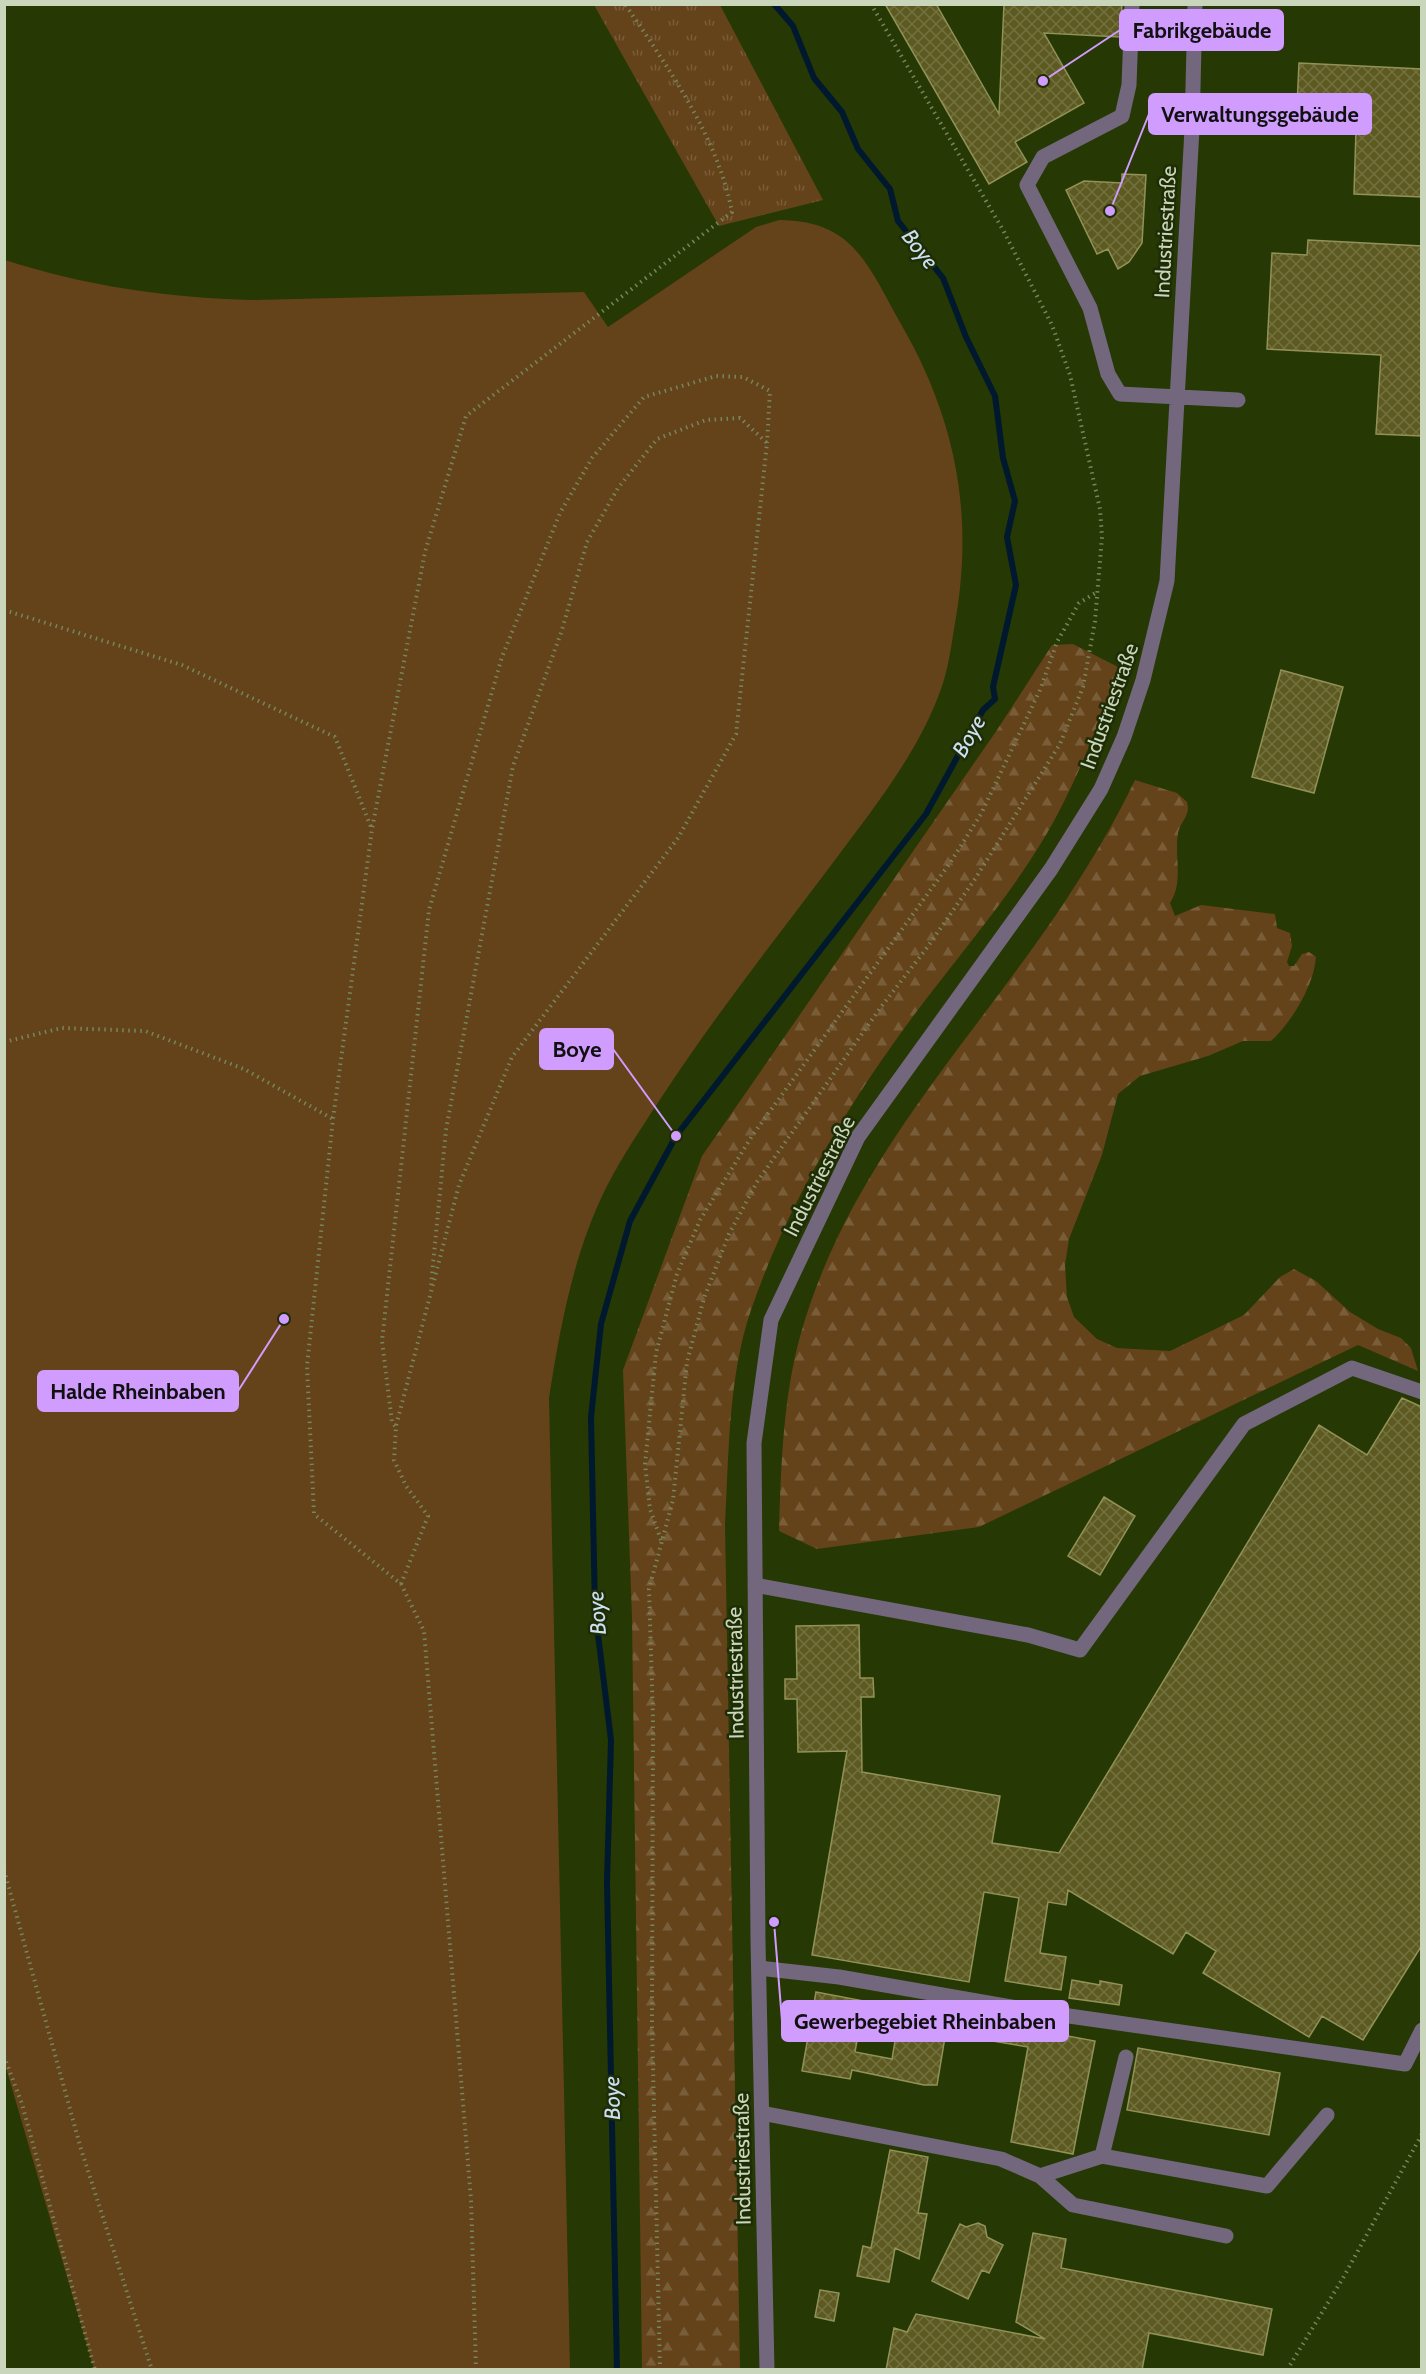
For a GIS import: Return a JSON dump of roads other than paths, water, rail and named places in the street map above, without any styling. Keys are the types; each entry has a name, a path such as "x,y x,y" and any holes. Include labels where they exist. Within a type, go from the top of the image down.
{"street":[{"path":"1132,4 1129,85 1122,116 1043,157 1027,185 1090,308 1108,374 1120,394 1238,400"},
{"name":"Industriestraße","path":"767,2370 759,1968 754,1443 771,1320 858,1137 1051,869 1106,779 1143,680 1167,581 1192,129 1195,4"},
{"path":"755,1585 1028,1635 1080,1650 1244,1424 1352,1368 1422,1392"},
{"path":"759,1968 839,1977 1041,2012 1405,2064 1422,2030"},
{"path":"1102,2156 1126,2057"},
{"path":"762,2113 1001,2159 1040,2176 1073,2205 1226,2236"},
{"path":"1040,2176 1102,2156 1267,2186 1327,2115"}],"waterway":[{"name":"Boye","path":"617,2370 607,1882 611,1740 595,1610 591,1417 601,1324 630,1221 676,1136 926,814 983,710 995,699 993,687 1016,585 1007,537 1015,501 1003,458 995,396 966,337 943,278 898,221 890,189 858,149 842,112 814,78 793,26 774,4"}],"place":[{"name":"Fabrikgebäude","path":"1043,81"},
{"name":"Verwaltungsgebäude","path":"1110,211"},
{"name":"Boye","path":"676,1136"},
{"name":"Halde Rheinbaben","path":"284,1319"},
{"name":"Gewerbegebiet Rheinbaben","path":"774,1922"}]}
